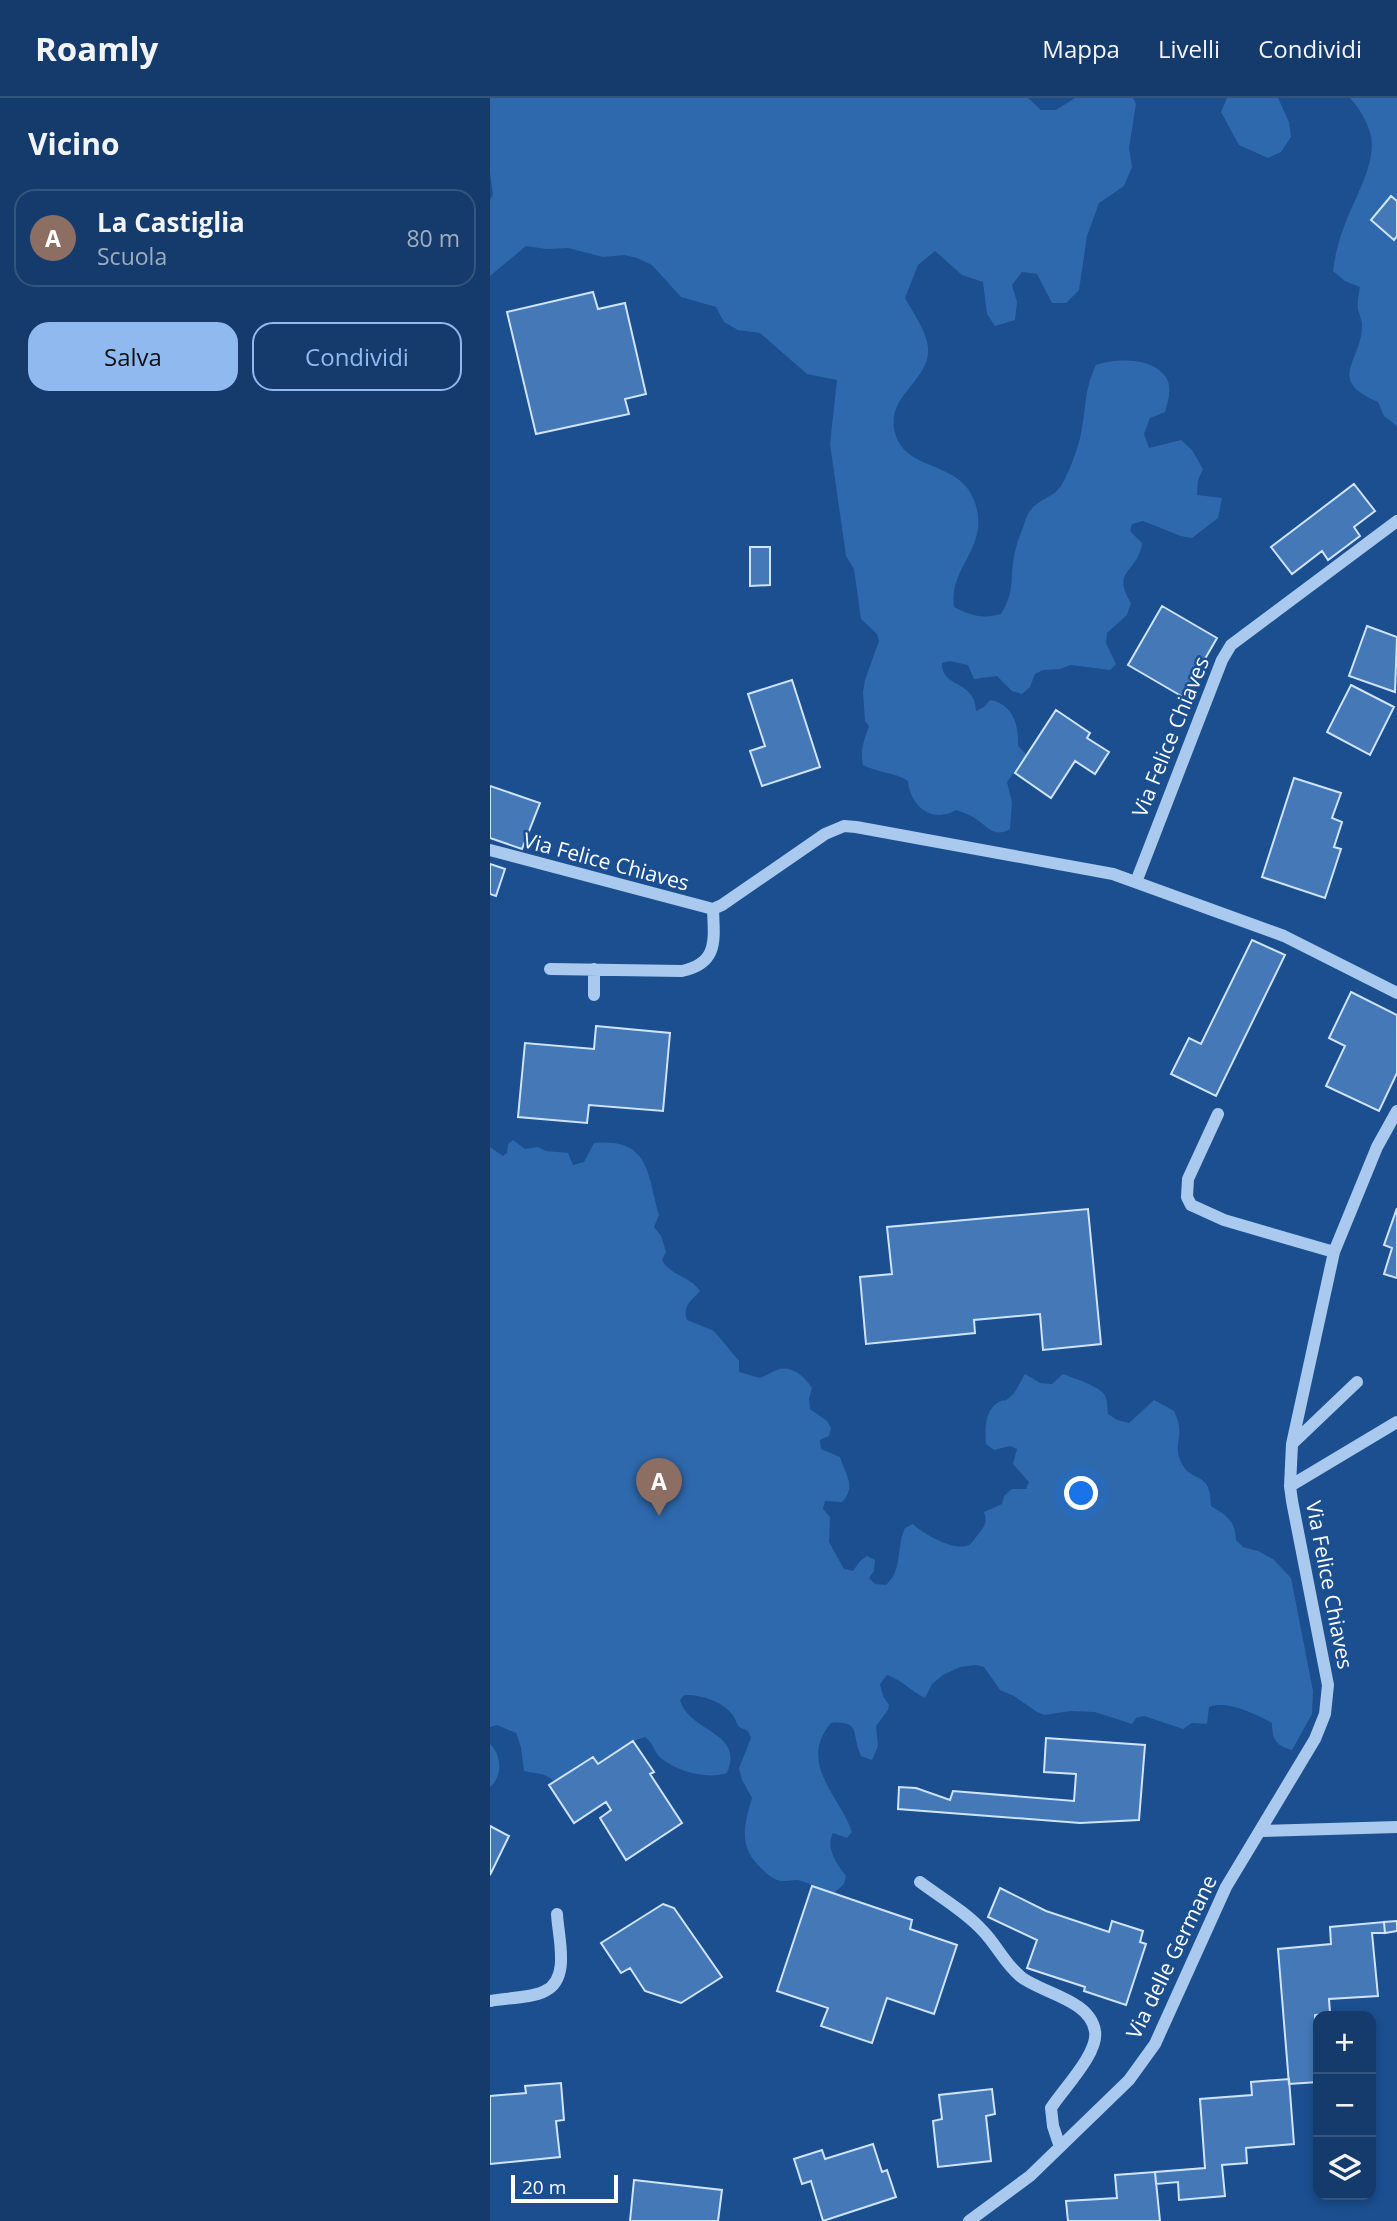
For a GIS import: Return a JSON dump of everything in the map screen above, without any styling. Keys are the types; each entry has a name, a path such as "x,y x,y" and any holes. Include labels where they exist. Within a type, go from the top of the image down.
{"street":[{"name":"Via Felice Chiaves","path":"1136,882 1222,660 1231,645 1397,521"},
{"name":"Via Felice Chiaves","path":"490,850 713,909 825,834 844,826 856,827 1112,874 1284,936 1397,993"},
{"name":"Via Felice Chiaves","path":"550,969 682,971 696,968 706,960 714,942 713,909"},
{"path":"594,969 594,995"},
{"name":"Via Felice Chiaves","path":"1258,1836 1315,1739 1325,1714 1328,1685 1290,1486 1292,1444 1334,1252 1377,1147 1397,1111"},
{"path":"1218,1114 1188,1179 1187,1197 1191,1205 1224,1220 1334,1252"},
{"path":"1292,1444 1357,1382"},
{"name":"Via Felice Chiaves","path":"1290,1486 1397,1422"},
{"path":"1258,1836 1397,1827"},
{"name":"Via delle Germane","path":"969,2221 1030,2176 1129,2080 1155,2044 1226,1887 1258,1836"},
{"name":"Via delle Germane","path":"920,1882 982,1929 1018,1976 1066,1997 1086,2014 1095,2031 1087,2059 1051,2108 1060,2147"},
{"path":"490,2001 544,1992 557,1982 561,1969 557,1914"}],"shaded area":[{"path":"490,98 1028,98 1041,110 1056,110 1075,98 1133,98 1136,104 1129,148 1132,167 1124,186 1099,203 1087,236 1079,290 1066,303 1052,303 1037,274 1022,272 1012,285 1017,302 1015,320 995,326 987,314 983,282 962,275 935,251 918,265 905,298 925,334 927,359 898,405 894,428 899,442 907,452 956,477 966,487 974,500 978,516 978,531 974,544 957,580 954,607 977,616 988,616 1001,614 1006,606 1013,561 1025,521 1033,507 1054,494 1065,479 1080,438 1087,392 1096,365 1134,361 1161,372 1167,379 1169,395 1165,412 1150,418 1144,434 1149,448 1181,440 1192,450 1203,469 1198,480 1197,495 1222,498 1218,518 1192,538 1143,521 1132,524 1130,531 1142,543 1140,553 1124,577 1125,592 1131,603 1127,615 1107,633 1106,643 1116,664 1110,670 1071,665 1043,670 1035,674 1030,687 1022,694 1012,691 997,676 974,679 968,665 950,661 942,663 947,677 970,694 976,711 990,700 998,702 1009,711 1016,723 1018,746 1027,755 1007,782 1012,802 1010,829 995,832 973,817 956,810 947,814 931,814 913,798 908,781 863,765 862,750 869,726 865,721 863,692 879,641 877,634 861,619 854,569 846,556 830,444 837,380 807,374 760,333 738,330 724,322 716,307 681,297 652,265 637,258 624,255 603,257 568,248 526,246 490,276 490,200 493,194 490,173"},
{"path":"1227,98 1278,98 1289,122 1291,137 1281,152 1268,158 1239,145 1221,112"},
{"path":"1350,98 1397,98 1397,201 1391,197 1371,220 1394,240 1397,236 1397,426 1384,416 1378,402 1362,394 1353,385 1350,369 1361,338 1362,323 1358,306 1360,287 1345,281 1333,271 1341,235 1364,181 1372,147 1365,121"},
{"path":"513,1140 525,1149 538,1147 546,1151 568,1153 573,1165 584,1162 594,1143 626,1146 643,1161 659,1215 654,1227 661,1236 666,1252 662,1260 669,1269 691,1282 700,1291 687,1307 687,1320 714,1331 739,1361 739,1372 760,1378 777,1370 792,1370 802,1376 812,1388 810,1409 827,1421 831,1428 829,1436 820,1440 821,1449 840,1457 849,1485 849,1491 842,1502 825,1501 823,1509 830,1517 829,1542 844,1569 853,1571 867,1556 875,1560 874,1571 869,1578 875,1584 886,1585 895,1572 905,1528 913,1524 931,1537 963,1547 969,1545 985,1525 984,1512 1002,1504 1004,1496 1012,1489 1026,1489 1029,1482 1013,1464 1017,1449 1010,1446 994,1450 986,1444 985,1433 990,1410 1011,1396 1025,1374 1040,1383 1052,1384 1063,1374 1088,1383 1104,1394 1108,1414 1129,1423 1154,1400 1174,1411 1179,1425 1179,1458 1186,1470 1205,1482 1211,1506 1229,1519 1236,1540 1243,1547 1273,1559 1291,1578 1313,1691 1312,1714 1292,1750 1276,1741 1272,1723 1225,1705 1209,1707 1207,1724 1192,1723 1183,1729 1144,1716 1136,1718 1132,1724 1095,1712 1070,1711 1045,1715 1000,1690 984,1667 976,1665 960,1667 943,1675 932,1684 925,1698 887,1675 880,1684 889,1705 876,1726 878,1746 872,1760 861,1756 854,1730 841,1723 831,1723 818,1752 824,1779 852,1832 847,1838 833,1833 831,1839 833,1856 846,1876 844,1884 834,1893 797,1880 775,1879 752,1857 745,1841 745,1833 752,1798 739,1768 751,1738 748,1731 739,1727 725,1707 712,1700 684,1695 680,1700 685,1711 714,1733 729,1749 731,1759 727,1773 702,1775 676,1767 659,1757 645,1737 633,1741 598,1764 593,1757 554,1782 544,1775 524,1771 516,1733 497,1725 490,1727 490,1147 503,1156 507,1153 508,1144"},
{"path":"490,1744 499,1760 499,1771 490,1787"}],"building":[{"path":"1391,196 1397,201 1397,236 1394,240 1371,220"},
{"path":"593,292 598,309 625,303 646,394 625,399 629,414 536,434 507,312"},
{"path":"1354,484 1375,511 1354,527 1360,536 1328,560 1322,551 1292,574 1271,547"},
{"path":"750,547 770,547 770,585 750,586"},
{"path":"1162,606 1217,638 1183,697 1128,665"},
{"path":"1367,626 1397,637 1395,692 1349,676"},
{"path":"792,680 820,767 762,786 750,751 765,746 748,694"},
{"path":"1351,685 1394,707 1370,755 1327,732"},
{"path":"1056,710 1090,733 1087,738 1109,752 1095,774 1075,761 1051,798 1015,773"},
{"path":"1294,778 1341,793 1332,818 1342,822 1334,847 1341,849 1325,898 1262,877"},
{"path":"490,786 540,803 522,849 490,838"},
{"path":"490,864 505,869 496,896 490,894"},
{"path":"1252,940 1285,955 1216,1096 1171,1074 1189,1038 1201,1044"},
{"path":"1351,992 1397,1015 1397,1073 1379,1111 1326,1086 1345,1046 1329,1038"},
{"path":"596,1026 670,1033 663,1111 589,1105 587,1123 518,1117 525,1043 594,1049"},
{"path":"1397,1208 1397,1278 1384,1274 1392,1248 1384,1245"},
{"path":"1088,1209 1101,1344 1043,1350 1040,1314 974,1320 975,1333 866,1344 860,1277 892,1274 887,1227"},
{"path":"1046,1738 1145,1745 1139,1820 1080,1823 898,1809 899,1787 916,1788 950,1800 953,1791 1074,1801 1076,1774 1044,1772"},
{"path":"633,1741 654,1772 650,1774 682,1823 626,1860 600,1818 611,1810 606,1802 574,1823 549,1785 593,1757 598,1764"},
{"path":"490,1826 509,1836 490,1875"},
{"path":"812,1886 912,1920 910,1929 957,1945 934,2014 887,1998 872,2043 821,2026 828,2008 777,1991"},
{"path":"1000,1888 1046,1911 1109,1932 1112,1921 1143,1931 1140,1942 1146,1944 1126,2005 1084,1991 1085,1987 1027,1968 1037,1940 988,1917"},
{"path":"663,1904 674,1908 722,1977 681,2003 645,1991 630,1968 621,1973 601,1943"},
{"path":"1397,1921 1397,1931 1385,1933 1384,1922"},
{"path":"1384,1922 1385,1933 1372,1933 1378,1996 1329,1999 1330,2011 1313,2011 1313,2082 1289,2084 1278,1949 1331,1944 1330,1927"},
{"path":"1289,2079 1294,2144 1246,2148 1247,2163 1222,2165 1225,2196 1179,2200 1178,2182 1156,2184 1155,2172 1205,2168 1200,2099 1252,2095 1251,2082"},
{"path":"561,2083 564,2120 556,2121 560,2157 490,2164 490,2096 526,2093 525,2086"},
{"path":"992,2089 995,2114 986,2116 991,2161 938,2167 933,2121 942,2119 939,2095"},
{"path":"873,2144 882,2172 887,2170 896,2197 823,2221 811,2181 802,2184 794,2159 822,2150 825,2159"},
{"path":"1155,2172 1160,2221 1068,2221 1066,2201 1117,2198 1115,2175"},
{"path":"634,2180 722,2190 718,2221 630,2221"}],"place":[{"name":"La Castiglia","path":"659,1516"}]}
